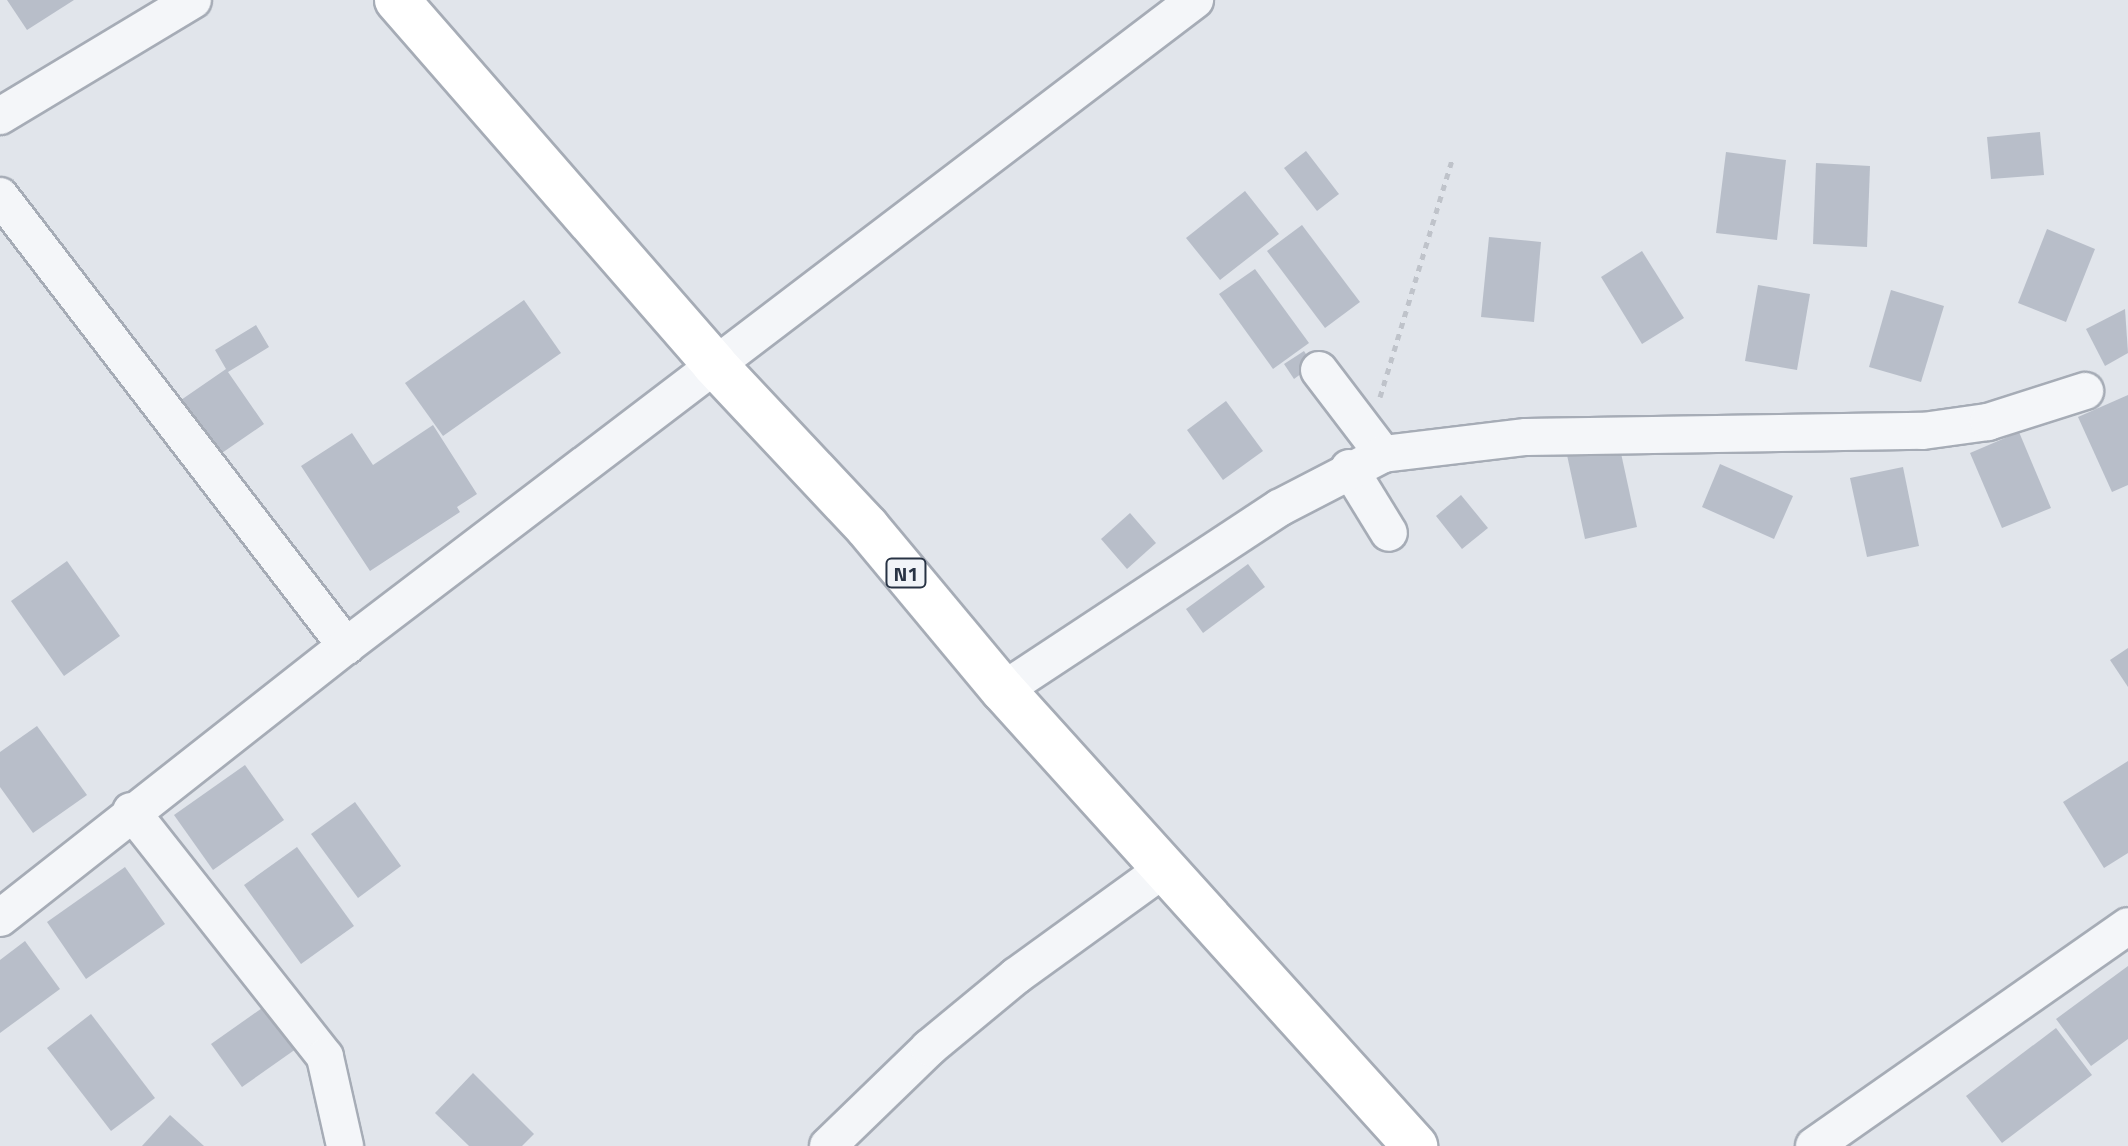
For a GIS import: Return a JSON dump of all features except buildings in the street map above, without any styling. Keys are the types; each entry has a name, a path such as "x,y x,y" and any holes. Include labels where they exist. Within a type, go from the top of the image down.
{"main road":[{"name":"N1","path":"397,0 714,364 867,527 1003,690 1415,1146"}],"street":[{"path":"0,116 193,0"},
{"path":"0,918 131,811 1195,0"},
{"path":"0,196 346,646"},
{"path":"1319,370 1376,443"},
{"path":"1003,690 1279,508 1349,468 1376,443 1526,437 1923,431 1988,422 2085,391"},
{"path":"1349,468 1389,533"},
{"path":"131,811 325,1057 345,1146"},
{"path":"828,1146 929,1048 1016,976 1165,868"},
{"path":"1814,1146 2128,926"}],"path":[{"path":"1376,443 1453,157"}]}
